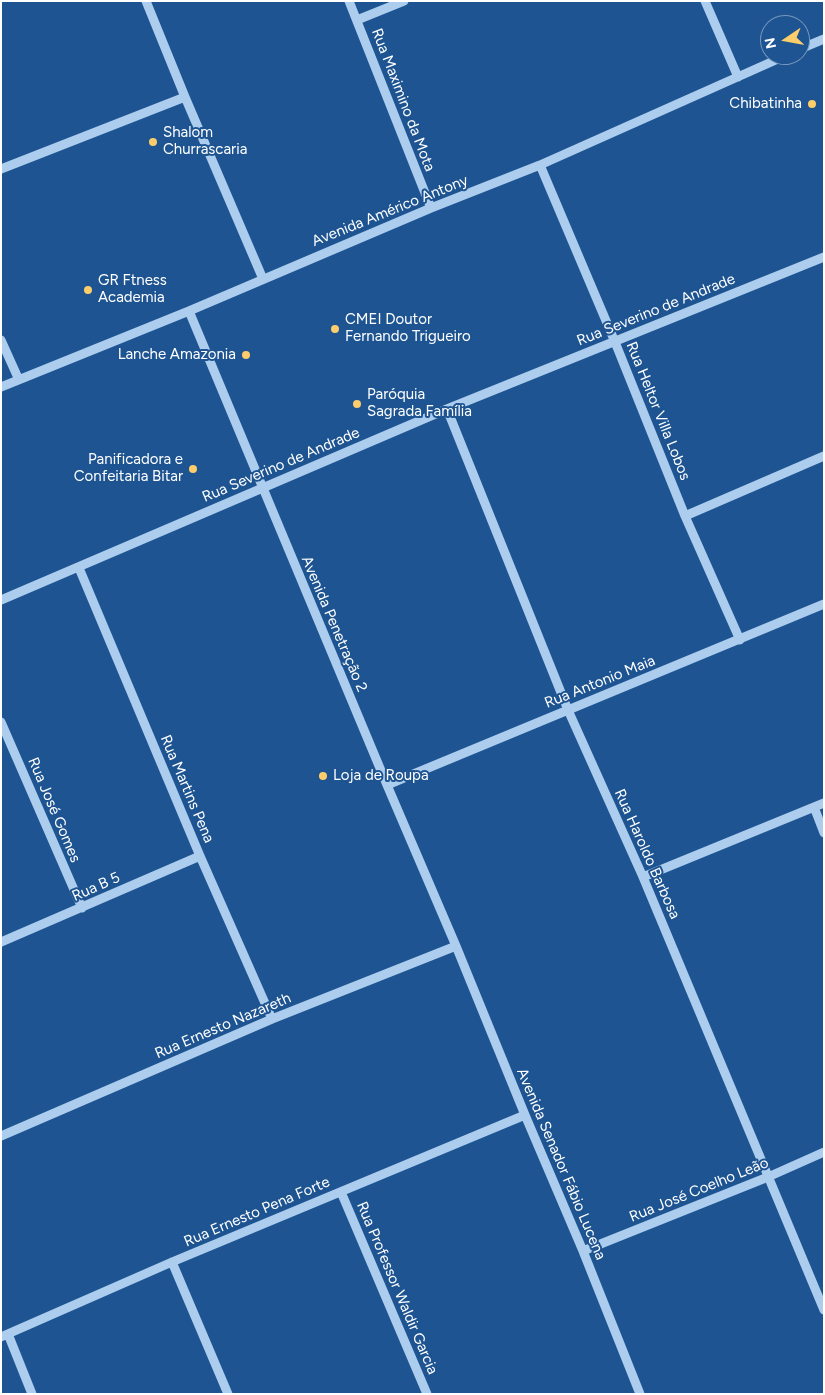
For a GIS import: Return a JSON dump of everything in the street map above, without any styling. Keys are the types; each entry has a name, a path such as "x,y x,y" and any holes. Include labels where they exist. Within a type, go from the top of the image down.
{"street":[{"path":"146,1 263,279"},
{"name":"Rua Maximino da Mota","path":"349,1 431,208"},
{"path":"357,20 404,1"},
{"path":"705,1 738,77"},
{"path":"810,45 824,39"},
{"name":"Avenida Américo Antony","path":"1,387 189,311 431,208 540,165 765,65"},
{"path":"1,169 185,97"},
{"name":"Rua Heltor Villa Lobos","path":"540,165 685,516 740,640"},
{"name":"Rua Severino de Andrade","path":"1,600 447,409 824,257"},
{"name":"Avenida Penetração 2","path":"189,311 456,946"},
{"path":"1,340 19,380"},
{"name":"Rua Haroldo Barbosa","path":"447,409 568,710 643,877 824,1310"},
{"path":"685,516 824,456"},
{"name":"Rua Martins Pena","path":"79,568 200,856 272,1020"},
{"name":"Rua Antonio Maia","path":"387,785 824,604"},
{"name":"Rua José Gomes","path":"1,722 82,908"},
{"path":"643,877 824,803"},
{"path":"814,807 824,833"},
{"name":"Rua B 5","path":"1,942 200,856"},
{"name":"Rua Ernesto Nazareth","path":"1,1136 272,1020 456,946"},
{"name":"Avenida Senador Fábio Lucena","path":"456,946 640,1394"},
{"name":"Rua Ernesto Pena Forte","path":"5,1336 172,1262 525,1116"},
{"name":"Rua José Coelho Leão","path":"583,1252 768,1177 824,1152"},
{"name":"Rua Professor Waldir Garcia","path":"342,1192 427,1394"},
{"path":"172,1262 228,1394"},
{"path":"5,1336 32,1394"}],"place":[{"name":"Chibatinha","path":"812,104"},
{"name":"Shalom Churrascaria","path":"153,142"},
{"name":"GR Ftness Academia","path":"88,290"},
{"name":"CMEI Doutor Fernando Trigueiro","path":"335,329"},
{"name":"Lanche Amazonia","path":"246,355"},
{"name":"Paróquia Sagrada Família","path":"357,404"},
{"name":"Panificadora e Confeitaria Bitar","path":"193,469"},
{"name":"Loja de Roupa","path":"323,776"}]}
